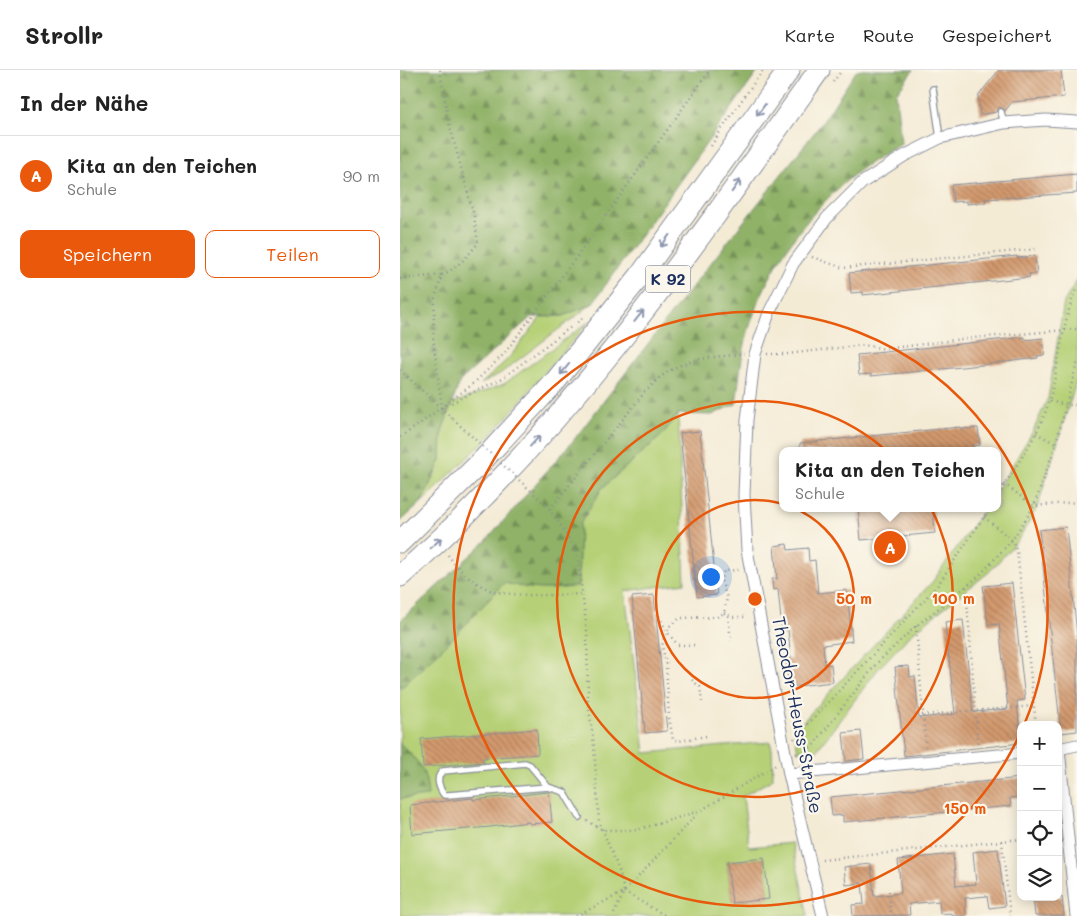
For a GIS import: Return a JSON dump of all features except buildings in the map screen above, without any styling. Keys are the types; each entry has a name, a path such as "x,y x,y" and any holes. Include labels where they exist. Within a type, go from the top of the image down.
{"highway":[{"name":"K 92","path":"400,542 483,460 554,383 640,276 789,70"},
{"name":"K 92","path":"400,576 502,478 576,394 660,290 819,70"}],"street":[{"name":"Theodor-Heuss-Straße","path":"822,916 811,862 789,774 747,550 744,495 747,420 755,354 769,313 793,264 827,218 864,182 904,156 940,138 1003,117 1077,122"},
{"path":"1062,748 1077,745"},
{"path":"789,774 1017,752"},
{"path":"1061,766 1076,916"}],"lane":[{"path":"933,89 940,138"},
{"path":"548,787 530,765 525,763 443,771 438,779 441,790 444,794 448,795 548,787 564,792 579,817"}],"path":[{"path":"400,279 442,275 455,269 478,243 474,216 448,119 440,70"},
{"path":"400,437 473,384 504,354 580,252 710,70"},
{"path":"801,253 843,268 1038,249"},
{"path":"442,275 435,298 433,337 442,408"},
{"path":"1001,490 1025,454 1050,400 1069,304 1077,287"},
{"path":"442,408 501,379 588,314"},
{"path":"550,509 645,392 661,376 693,360 755,354 787,354 864,345 885,349 962,339 1077,329"},
{"path":"579,817 603,830 637,830 700,811 786,759 812,747 877,663 916,626 978,577 1012,540 1034,506 1056,444 1077,363"},
{"path":"400,370 550,509 576,552 587,631 588,701 594,746 599,821 620,873 624,892 614,916"},
{"path":"1050,400 1066,405 1077,405"},
{"path":"1036,433 1056,444"},
{"path":"1004,484 1034,506 1077,502"},
{"path":"786,759 790,743 937,586 987,512"},
{"path":"984,517 1012,540 1017,551 1036,721"},
{"path":"448,556 472,580 493,590 535,595 583,594"},
{"path":"724,613 727,598 721,580 724,571 750,568"},
{"path":"966,586 979,756"},
{"path":"724,613 728,616 744,618 759,616"},
{"path":"706,736 679,741 673,740 669,717 666,663 662,646 670,626 680,618 716,617 724,613"},
{"path":"659,616 667,632 678,645 696,645"},
{"path":"728,616 731,641"},
{"path":"916,626 927,761"},
{"path":"692,680 700,687 702,702"},
{"path":"922,715 1034,706"},
{"path":"576,916 624,892 700,811"},
{"path":"811,862 1017,840"},
{"path":"1002,841 1010,916"},
{"path":"624,892 666,916"},
{"path":"888,892 891,916"}],"green space":[{"path":"400,70 759,70 592,304 563,316 531,317 460,381 442,431 441,460 421,503 400,522"},
{"path":"857,70 913,70 896,94 901,144 866,165 837,190 818,208 786,250 761,295 752,319 742,359 736,404 712,415 678,414 662,435 602,488 580,524 578,586 541,589 504,583 452,639 400,689 400,621 487,540 573,441 822,123"},
{"path":"1077,280 1077,379 1037,508 1018,540 989,572 911,634 878,669 815,753 798,751 794,731 933,581 982,512 1001,512 1001,484 1033,431 1048,398 1064,302"},
{"path":"592,304 501,373 481,384 509,358 541,317 563,316"},
{"path":"590,321 491,435 421,503 441,460 442,431 451,404 504,384"},
{"path":"678,414 685,583 625,591 645,753 770,742 773,779 743,796 749,847 792,843 808,916 400,916 400,621 580,524 602,488 662,435","holes":["764,858 769,898 732,902 727,862"]},
{"path":"400,743 420,766 425,778 428,796 400,799"}],"place":[{"name":"Kita an den Teichen","path":"890,547"}]}
